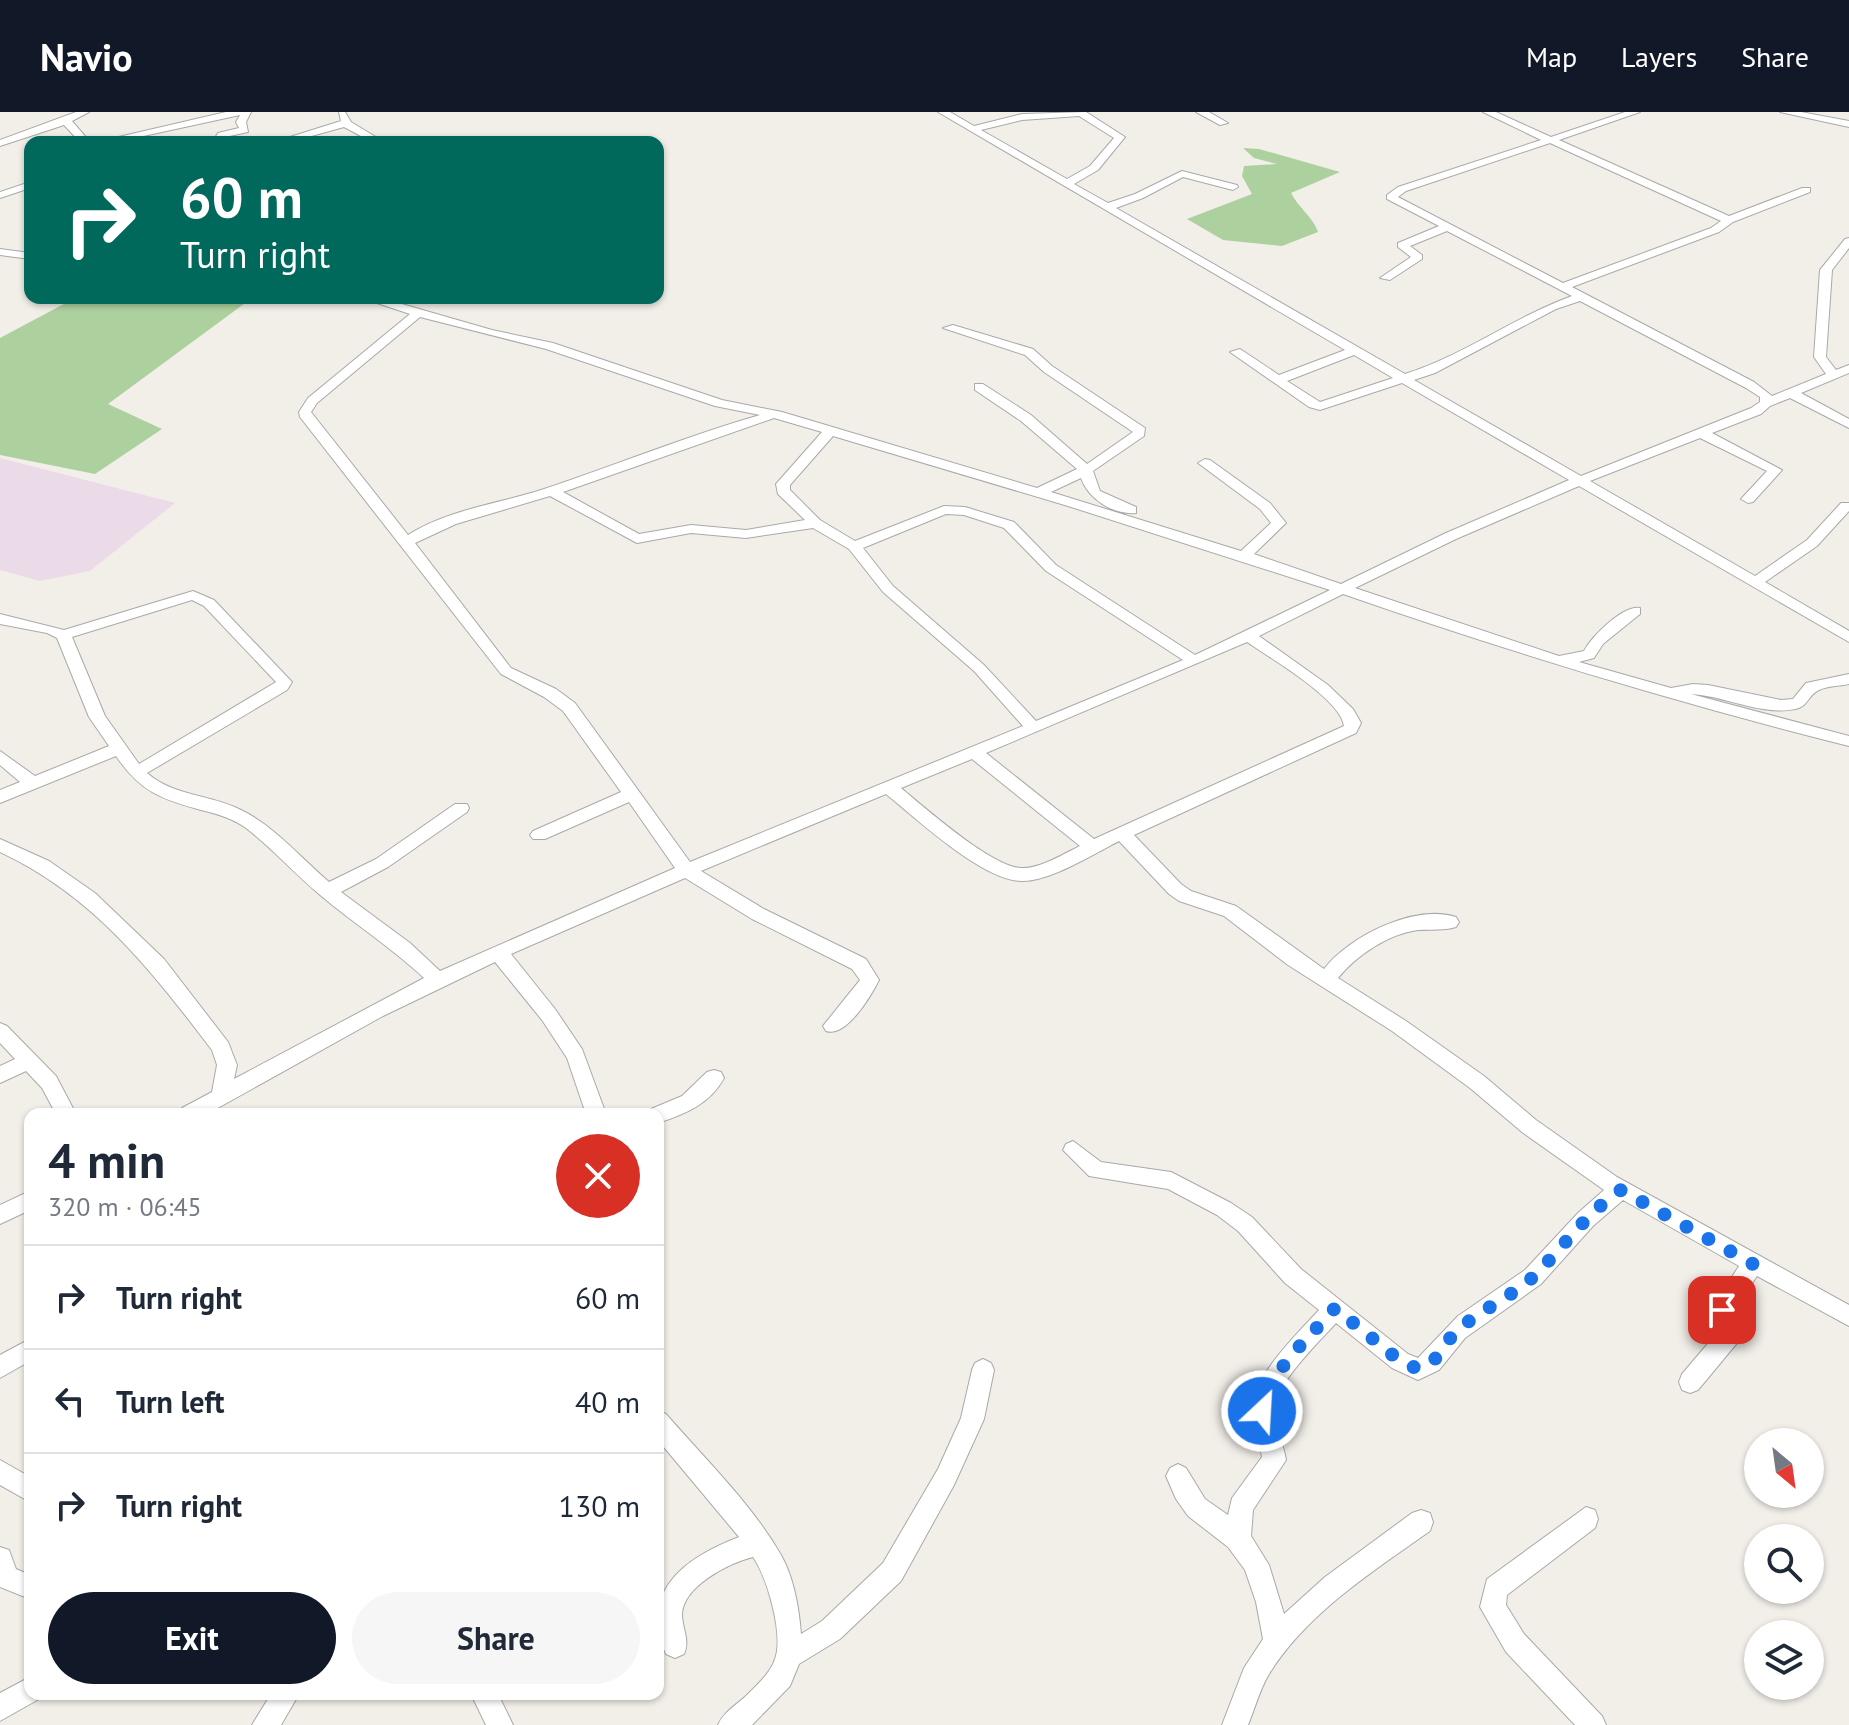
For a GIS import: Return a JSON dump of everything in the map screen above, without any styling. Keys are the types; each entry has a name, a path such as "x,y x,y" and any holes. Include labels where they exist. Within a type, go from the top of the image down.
{"street":[{"path":"56,112 74,117"},
{"path":"129,136 239,112"},
{"path":"221,136 245,130 241,122 246,112"},
{"path":"340,112 346,123 369,136"},
{"path":"943,112 1849,637"},
{"path":"972,129 1022,117 1080,112 1120,137 1094,168 1066,184"},
{"path":"1201,112 1223,123"},
{"path":"1488,112 1729,220"},
{"path":"1635,112 1402,189 1391,197 1445,228 1750,385 1766,396 1766,403"},
{"path":"1790,113 1833,112"},
{"path":"1790,113 1849,124"},
{"path":"74,117 82,136"},
{"path":"0,143 74,117"},
{"path":"300,136 346,123"},
{"path":"1107,207 1139,196 1182,174 1233,187"},
{"path":"0,195 24,187"},
{"path":"1562,287 1715,230 1729,220 1806,190"},
{"path":"1386,278 1418,257 1402,245 1445,228"},
{"path":"1834,376 1820,357 1826,270 1849,241"},
{"path":"0,252 24,255"},
{"path":"1236,352 1320,406 1457,359 1552,307 1580,297"},
{"path":"390,304 490,333 549,346 719,403 777,415 1226,550 1553,659 1849,741"},
{"path":"419,312 312,401 305,412 506,671 550,693 569,707 687,871 748,909 866,970 870,980 866,989 833,1026"},
{"path":"949,328 1029,352 1048,369 1119,412 1139,428 1139,433 1086,470 1038,493"},
{"path":"1278,380 1353,351"},
{"path":"200,1108 438,980 687,871 1194,661 1249,637 1339,588 1491,517 1756,411 1766,403 1849,369"},
{"path":"979,387 1026,418 1086,470 1093,494 1175,525 1226,550"},
{"path":"1791,393 1849,424"},
{"path":"406,543 433,528 551,491 725,429 777,415"},
{"path":"830,431 782,487 788,499 815,523 854,546 888,589 979,668 1034,728"},
{"path":"1701,433 1775,470 1748,499"},
{"path":"1205,463 1265,506 1279,523 1244,556"},
{"path":"551,491 637,539 691,529 746,534 815,523"},
{"path":"1755,583 1812,543 1846,506"},
{"path":"854,546 951,509 1009,525 1051,568 1194,661"},
{"path":"63,635 193,595 209,603 283,679 281,686 229,715 192,742 136,772"},
{"path":"1553,659 1589,655 1597,641 1635,611"},
{"path":"0,619 51,629 63,635 97,717 117,749 151,785 174,797 231,812 251,823 327,891 404,948 438,980"},
{"path":"888,787 979,856 1013,874 1037,872 1350,729 1352,718 1337,702 1249,637"},
{"path":"1671,693 1706,688 1768,703 1794,704 1800,702 1813,686 1849,679"},
{"path":"0,797 117,749"},
{"path":"975,753 1091,846"},
{"path":"0,756 32,783"},
{"path":"539,835 632,794"},
{"path":"327,891 382,863 461,808"},
{"path":"1121,834 1175,889 1185,896 1211,902 1230,911 1327,980 1399,1026 1477,1082 1529,1126 1621,1190 1849,1316"},
{"path":"0,845 43,865 89,898 157,964 221,1047 227,1065 221,1096"},
{"path":"1327,980 1345,958 1386,933 1408,925 1450,922"},
{"path":"499,953 550,1016 575,1054 594,1108"},
{"path":"0,1031 49,1082 63,1108"},
{"path":"0,1075 30,1060"},
{"path":"664,1113 684,1107 698,1098 714,1078"},
{"path":"1073,1150 1096,1170 1154,1177 1191,1189 1245,1224 1293,1276 1400,1361 1418,1369 1428,1366 1444,1350 1456,1331 1530,1279 1592,1212 1621,1190"},
{"path":"0,1215 24,1203"},
{"path":"1690,1382 1729,1336 1722,1310 1753,1264"},
{"path":"1239,1540 1241,1506 1274,1460 1262,1411 1264,1399 1284,1367 1335,1308"},
{"path":"0,1367 24,1353"},
{"path":"790,1655 831,1630 882,1584 904,1556 946,1477 972,1419 983,1370"},
{"path":"664,1429 773,1565 786,1609 790,1655 781,1677 756,1705 731,1725"},
{"path":"0,1472 24,1486"},
{"path":"1178,1476 1194,1508 1239,1540 1267,1593 1276,1644"},
{"path":"1586,1519 1496,1588 1493,1607 1515,1643 1593,1725"},
{"path":"1235,1725 1260,1665 1312,1604 1421,1522"},
{"path":"675,1645 670,1620 672,1600 689,1580 720,1555 758,1543"},
{"path":"0,1559 6,1577 24,1584"},
{"path":"0,1708 24,1694"},
{"path":"265,1725 282,1700"},
{"path":"487,1700 500,1725"}],"shaded area":[{"path":"0,458 175,503 90,571 40,581 0,570"}],"green space":[{"path":"1243,148 1259,149 1340,172 1291,193 1318,232 1282,246 1223,240 1187,219 1252,194 1242,176 1244,166 1277,164 1254,158"},
{"path":"64,304 244,304 108,404 162,429 95,474 0,455 0,338"}],"route":[{"path":"1262,1411 1264,1399 1284,1367 1335,1308 1400,1361 1418,1369 1428,1366 1444,1350 1456,1331 1530,1279 1602,1202 1621,1190 1753,1264 1722,1310"}]}
